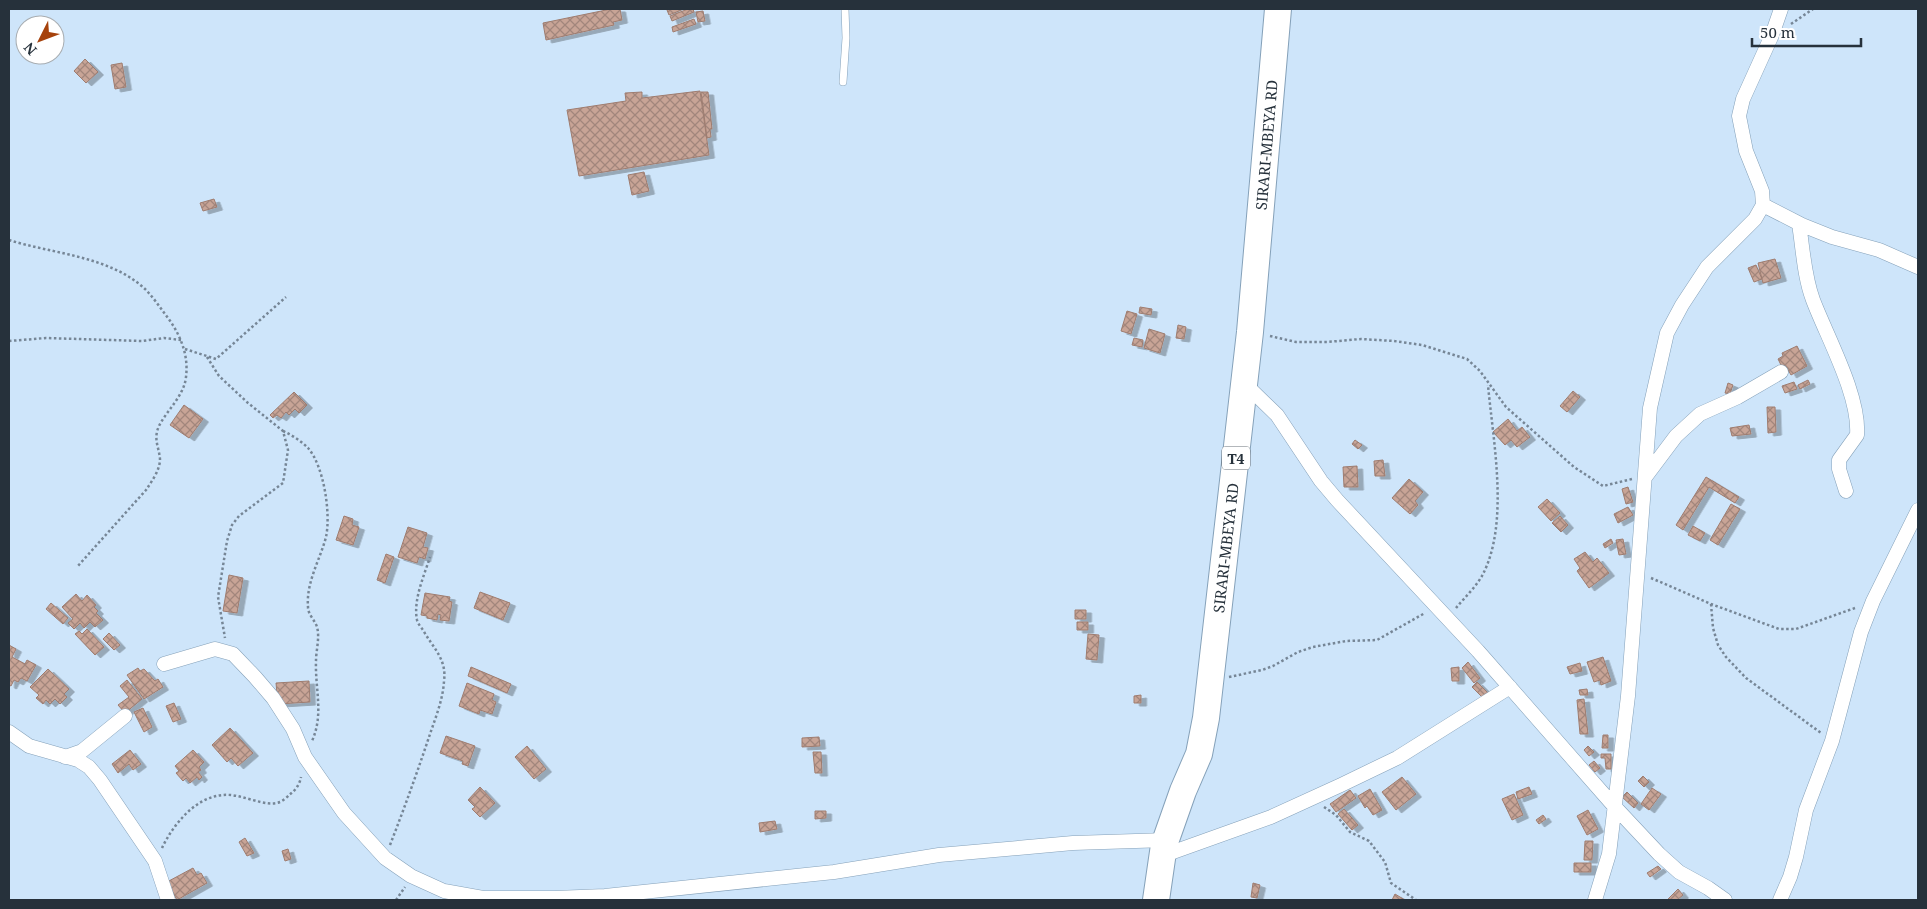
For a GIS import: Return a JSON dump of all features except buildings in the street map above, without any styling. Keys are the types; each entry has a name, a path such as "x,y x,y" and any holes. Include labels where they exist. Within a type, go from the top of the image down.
{"highway":[{"name":"SIRARI-MBEYA RD","path":"1156,900 1164,848 1182,791 1199,754 1206,718 1250,332 1278,9"}],"street":[{"path":"1595,900 1609,854 1628,696 1646,477 1646,438 1650,408 1667,333 1682,305 1706,268 1750,224 1763,205 1762,191 1741,134 1739,116 1743,99 1772,35 1781,9"},
{"path":"1763,205 1799,224 1832,237 1879,250 1918,267"},
{"path":"1799,224 1812,298 1844,373 1855,410 1857,435 1842,455 1839,464 1846,491"},
{"path":"1646,477 1676,436 1700,414 1738,397 1781,372"},
{"path":"1244,384 1277,415 1336,500 1510,687 1614,806 1659,854 1680,872 1725,900"},
{"path":"1780,900 1796,857 1806,810 1832,742 1854,653 1873,601 1918,510"},
{"path":"164,664 216,649 230,653 243,663 273,698 293,728 304,756 344,813 385,858 411,876 444,891 482,898 605,896 834,872 939,855 1073,843 1164,848 1271,817 1304,802 1397,758 1510,687"},
{"path":"65,757 82,751 125,716"},
{"path":"9,732 29,746 83,763 100,780 156,861 168,900"}],"lane":[{"path":"843,82 846,38 845,9"}],"path":[{"path":"9,240 88,259 130,278 152,297 173,325 185,349 186,377 182,391 159,427 155,440 160,459 155,477 146,490 77,567"},
{"path":"185,349 216,359 286,297"},
{"path":"1250,332 1296,342 1362,339 1422,345 1467,359 1480,371 1506,407 1574,467 1600,485 1606,486 1646,477"},
{"path":"9,341 46,338 142,341 164,338 181,340"},
{"path":"156,861 166,839 177,824 193,808 209,799 223,795 241,796 268,804 280,802 293,793 300,782 304,756 318,728 316,663 318,630 308,611 307,595 326,535 327,510 325,491 314,458 308,449 248,403 219,376 207,357"},
{"path":"1447,619 1484,572 1492,545 1498,503 1488,384"},
{"path":"230,653 223,631 218,596 227,540 232,525 239,516 283,483 288,450 283,431"},
{"path":"385,858 407,804 440,704 444,682 444,665 440,654 427,638 417,621 417,604 421,584 430,557"},
{"path":"1638,573 1778,630 1796,629 1873,601"},
{"path":"1711,604 1713,628 1718,645 1726,657 1746,678 1832,742"},
{"path":"1211,680 1262,670 1298,652 1313,647 1346,641 1378,640 1436,608"},
{"path":"1304,802 1330,810 1350,832 1369,841 1385,862 1391,883 1416,900"}]}
